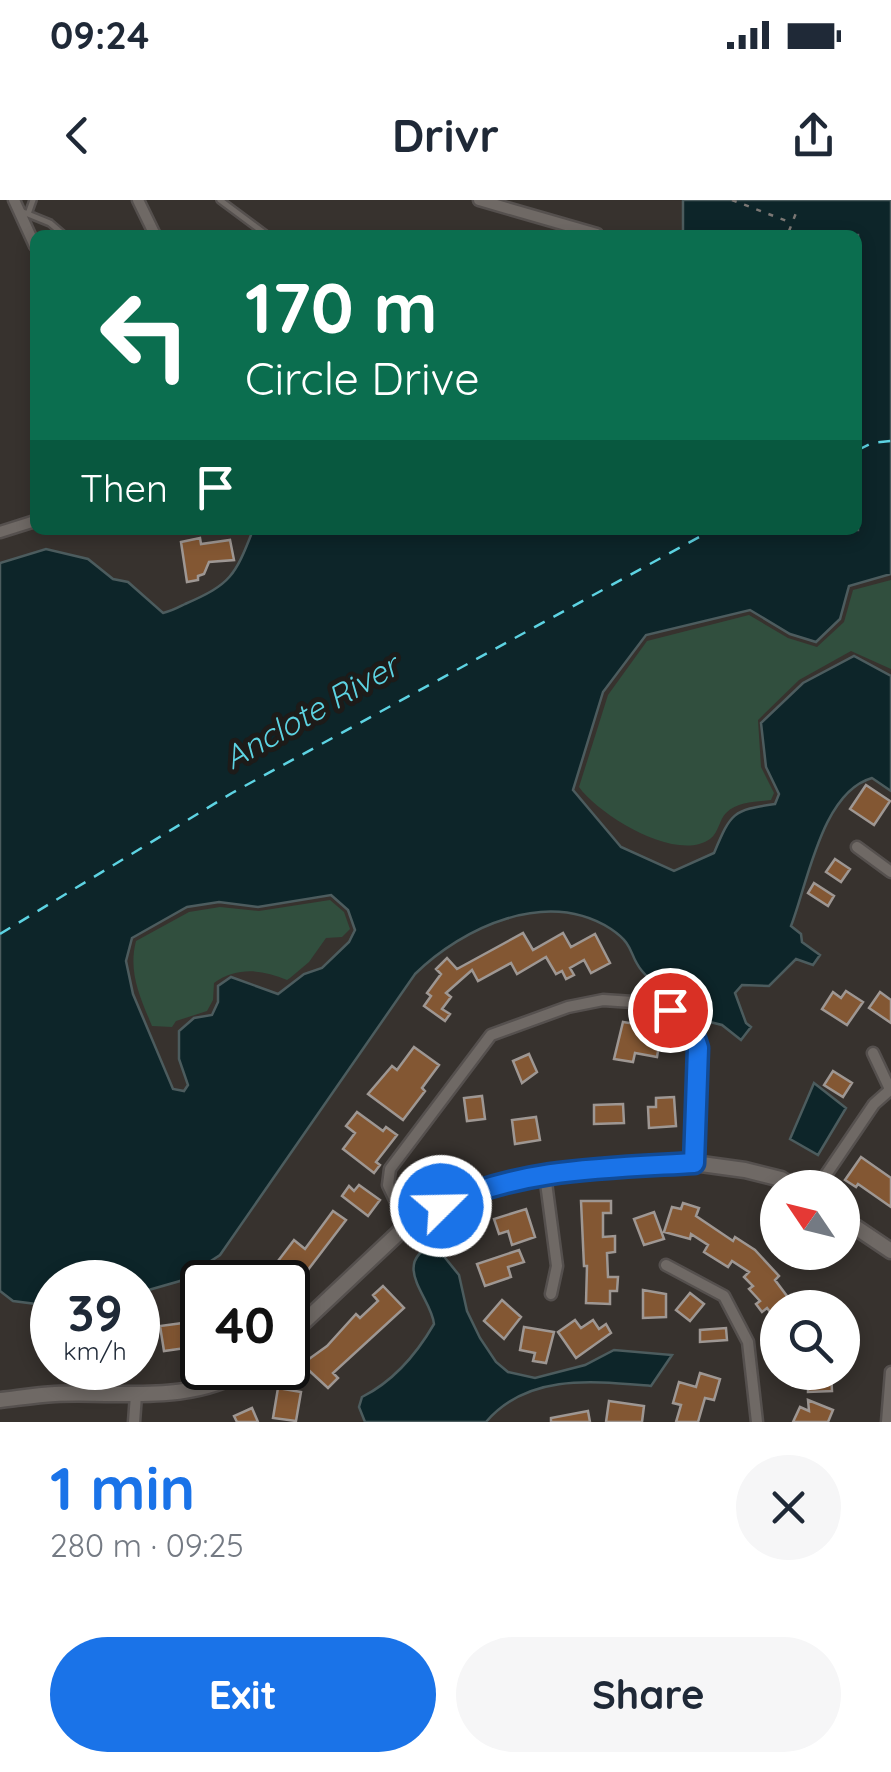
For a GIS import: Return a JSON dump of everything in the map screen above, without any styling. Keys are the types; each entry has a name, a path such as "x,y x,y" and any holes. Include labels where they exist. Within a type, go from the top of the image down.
{"street":[{"path":"14,200 30,231"},
{"path":"138,200 153,230"},
{"path":"479,200 583,230"},
{"path":"0,532 30,523"},
{"path":"857,847 891,872"},
{"path":"407,1225 388,1185 390,1169 491,1036 568,1007 603,1000 648,1003 670,1010 687,1023 698,1048 694,1163"},
{"path":"829,1170 874,1104 891,1090 874,1053"},
{"path":"310,1316 407,1225 478,1188 545,1175 694,1163 760,1174"},
{"path":"545,1175 556,1266 551,1294"},
{"path":"860,1230 891,1251"},
{"path":"666,1265 724,1296 748,1342 757,1422"},
{"path":"887,1422 891,1372"},
{"path":"0,1400 55,1394 167,1396 193,1390"},
{"path":"134,1422 136,1394"}],"lane":[{"path":"32,200 24,213 58,230"},
{"path":"220,200 260,230"}],"path":[{"path":"732,200 792,223"},
{"path":"789,230 796,213"}],"green space":[{"path":"891,580 891,669 851,651 799,680 758,720 761,767 774,793 771,800 736,806 724,816 710,839 695,845 678,845 620,822 579,787 608,695 647,641 749,615 788,638 817,647 844,622 853,590"},
{"path":"330,900 344,912 350,929 342,937 326,938 309,962 290,978 259,972 231,974 214,983 213,1000 207,1011 176,1021 172,1027 152,1026 134,974 136,941 189,912 220,907 259,911"}],"water":[{"name":"Anclote River","path":"683,200 891,200 891,574 849,586 840,619 816,642 790,634 750,610 646,635 603,692 573,790 621,847 674,871 714,853 729,822 741,812 775,804 779,794 766,767 761,723 803,683 854,656 891,676 891,791 872,778 841,801 819,841 791,926 801,934 802,942 820,955 813,965 796,959 769,986 742,985 735,993 751,1027 741,1040 656,985 619,935 586,917 534,913 481,928 457,941 415,974 220,1255 212,1260 180,1260 180,1281 160,1287 160,1260 30,1260 30,1303 13,1301 0,1291 0,563 46,549 88,559 113,579 128,582 163,613 222,584 236,568 251,535 862,535 862,230 683,230","holes":["331,895 348,910 355,930 349,942 322,968 304,974 278,994 231,977 218,986 218,1002 212,1015 194,1018 179,1031 179,1059 188,1085 184,1091 173,1089 133,994 126,961 132,938 187,907 219,902 258,907"]},
{"path":"814,1083 846,1108 818,1155 790,1139"},
{"path":"434,1244 459,1275 467,1311 480,1338 508,1372 535,1378 585,1365 614,1350 672,1355 651,1386 584,1382 541,1388 503,1406 486,1422 365,1422 359,1407 362,1397 403,1366 434,1324 414,1271 421,1252"}],"building":[{"path":"200,538 201,544 230,540 234,560 209,562 198,580 187,582 181,542"},
{"path":"866,785 890,801 874,825 850,809"},
{"path":"835,859 850,869 841,882 826,872"},
{"path":"814,883 834,896 828,906 808,893"},
{"path":"523,933 533,950 563,933 571,947 595,934 610,963 591,973 584,960 570,968 574,975 566,979 562,971 556,974 546,957 517,974 511,963 478,981 472,970 446,993 451,997 442,1009 450,1014 445,1021 424,1006 431,996 427,993 441,974 436,969 447,958 457,969"},
{"path":"846,991 863,1002 847,1025 822,1009 833,992 841,998"},
{"path":"880,992 891,1000 891,1023 869,1008"},
{"path":"623,1022 662,1028 657,1057 635,1053 633,1062 614,1059"},
{"path":"414,1047 439,1065 403,1120 368,1094 392,1066 397,1070"},
{"path":"529,1054 537,1072 522,1083 513,1061"},
{"path":"833,1071 852,1083 843,1097 824,1085"},
{"path":"482,1096 485,1119 467,1121 464,1098"},
{"path":"674,1097 676,1126 649,1128 648,1107 656,1107 656,1098"},
{"path":"623,1104 624,1123 594,1124 594,1105"},
{"path":"357,1112 383,1131 386,1127 397,1135 376,1162 380,1165 374,1173 343,1149 355,1133 346,1126"},
{"path":"536,1117 540,1140 515,1144 512,1120"},
{"path":"861,1157 891,1178 891,1207 860,1185 860,1170 852,1170"},
{"path":"359,1185 380,1200 368,1216 342,1196 349,1186 354,1191"},
{"path":"581,1201 611,1201 611,1213 603,1213 603,1237 615,1236 615,1252 607,1253 608,1277 618,1277 617,1291 610,1291 610,1304 586,1303"},
{"path":"683,1203 699,1208 696,1216 733,1241 735,1237 755,1250 760,1255 760,1270 773,1270 782,1290 760,1290 760,1301 744,1277 749,1272 732,1261 728,1267 704,1252 708,1245 691,1234 690,1239 664,1232 672,1207 681,1209"},
{"path":"526,1209 535,1237 512,1245 508,1231 499,1234 494,1219"},
{"path":"333,1211 346,1220 310,1267 310,1260 279,1260 294,1240 305,1249"},
{"path":"654,1212 664,1239 644,1245 634,1219"},
{"path":"519,1250 524,1262 508,1267 511,1277 485,1286 477,1264"},
{"path":"383,1286 404,1308 333,1373 338,1378 328,1388 310,1371 310,1358 356,1314 360,1318 378,1301 373,1295"},
{"path":"643,1290 666,1294 666,1317 643,1318"},
{"path":"690,1293 704,1304 690,1321 676,1310"},
{"path":"502,1300 521,1317 504,1339 484,1321"},
{"path":"575,1320 581,1328 593,1320 599,1329 606,1324 611,1333 576,1358 558,1332"},
{"path":"180,1323 180,1349 164,1351 160,1326"},
{"path":"524,1327 554,1332 546,1363 533,1361 535,1353 520,1350"},
{"path":"726,1328 727,1340 700,1342 700,1330"},
{"path":"700,1373 720,1379 714,1400 705,1398 698,1422 676,1422 681,1405 673,1403 679,1382 696,1387"},
{"path":"278,1390 301,1392 296,1421 273,1418"},
{"path":"808,1400 833,1410 828,1422 793,1422 800,1407 809,1411"},
{"path":"609,1401 644,1406 642,1422 606,1422"},
{"path":"252,1408 258,1422 237,1422 234,1416"},
{"path":"588,1411 590,1422 551,1422 551,1418"}],"ferry route":[{"path":"862,448 891,441"},
{"path":"0,934 232,793 703,535"}],"route":[{"path":"441,1206 478,1188 513,1179 694,1163 698,1048 692,1029 670,1010"}]}
